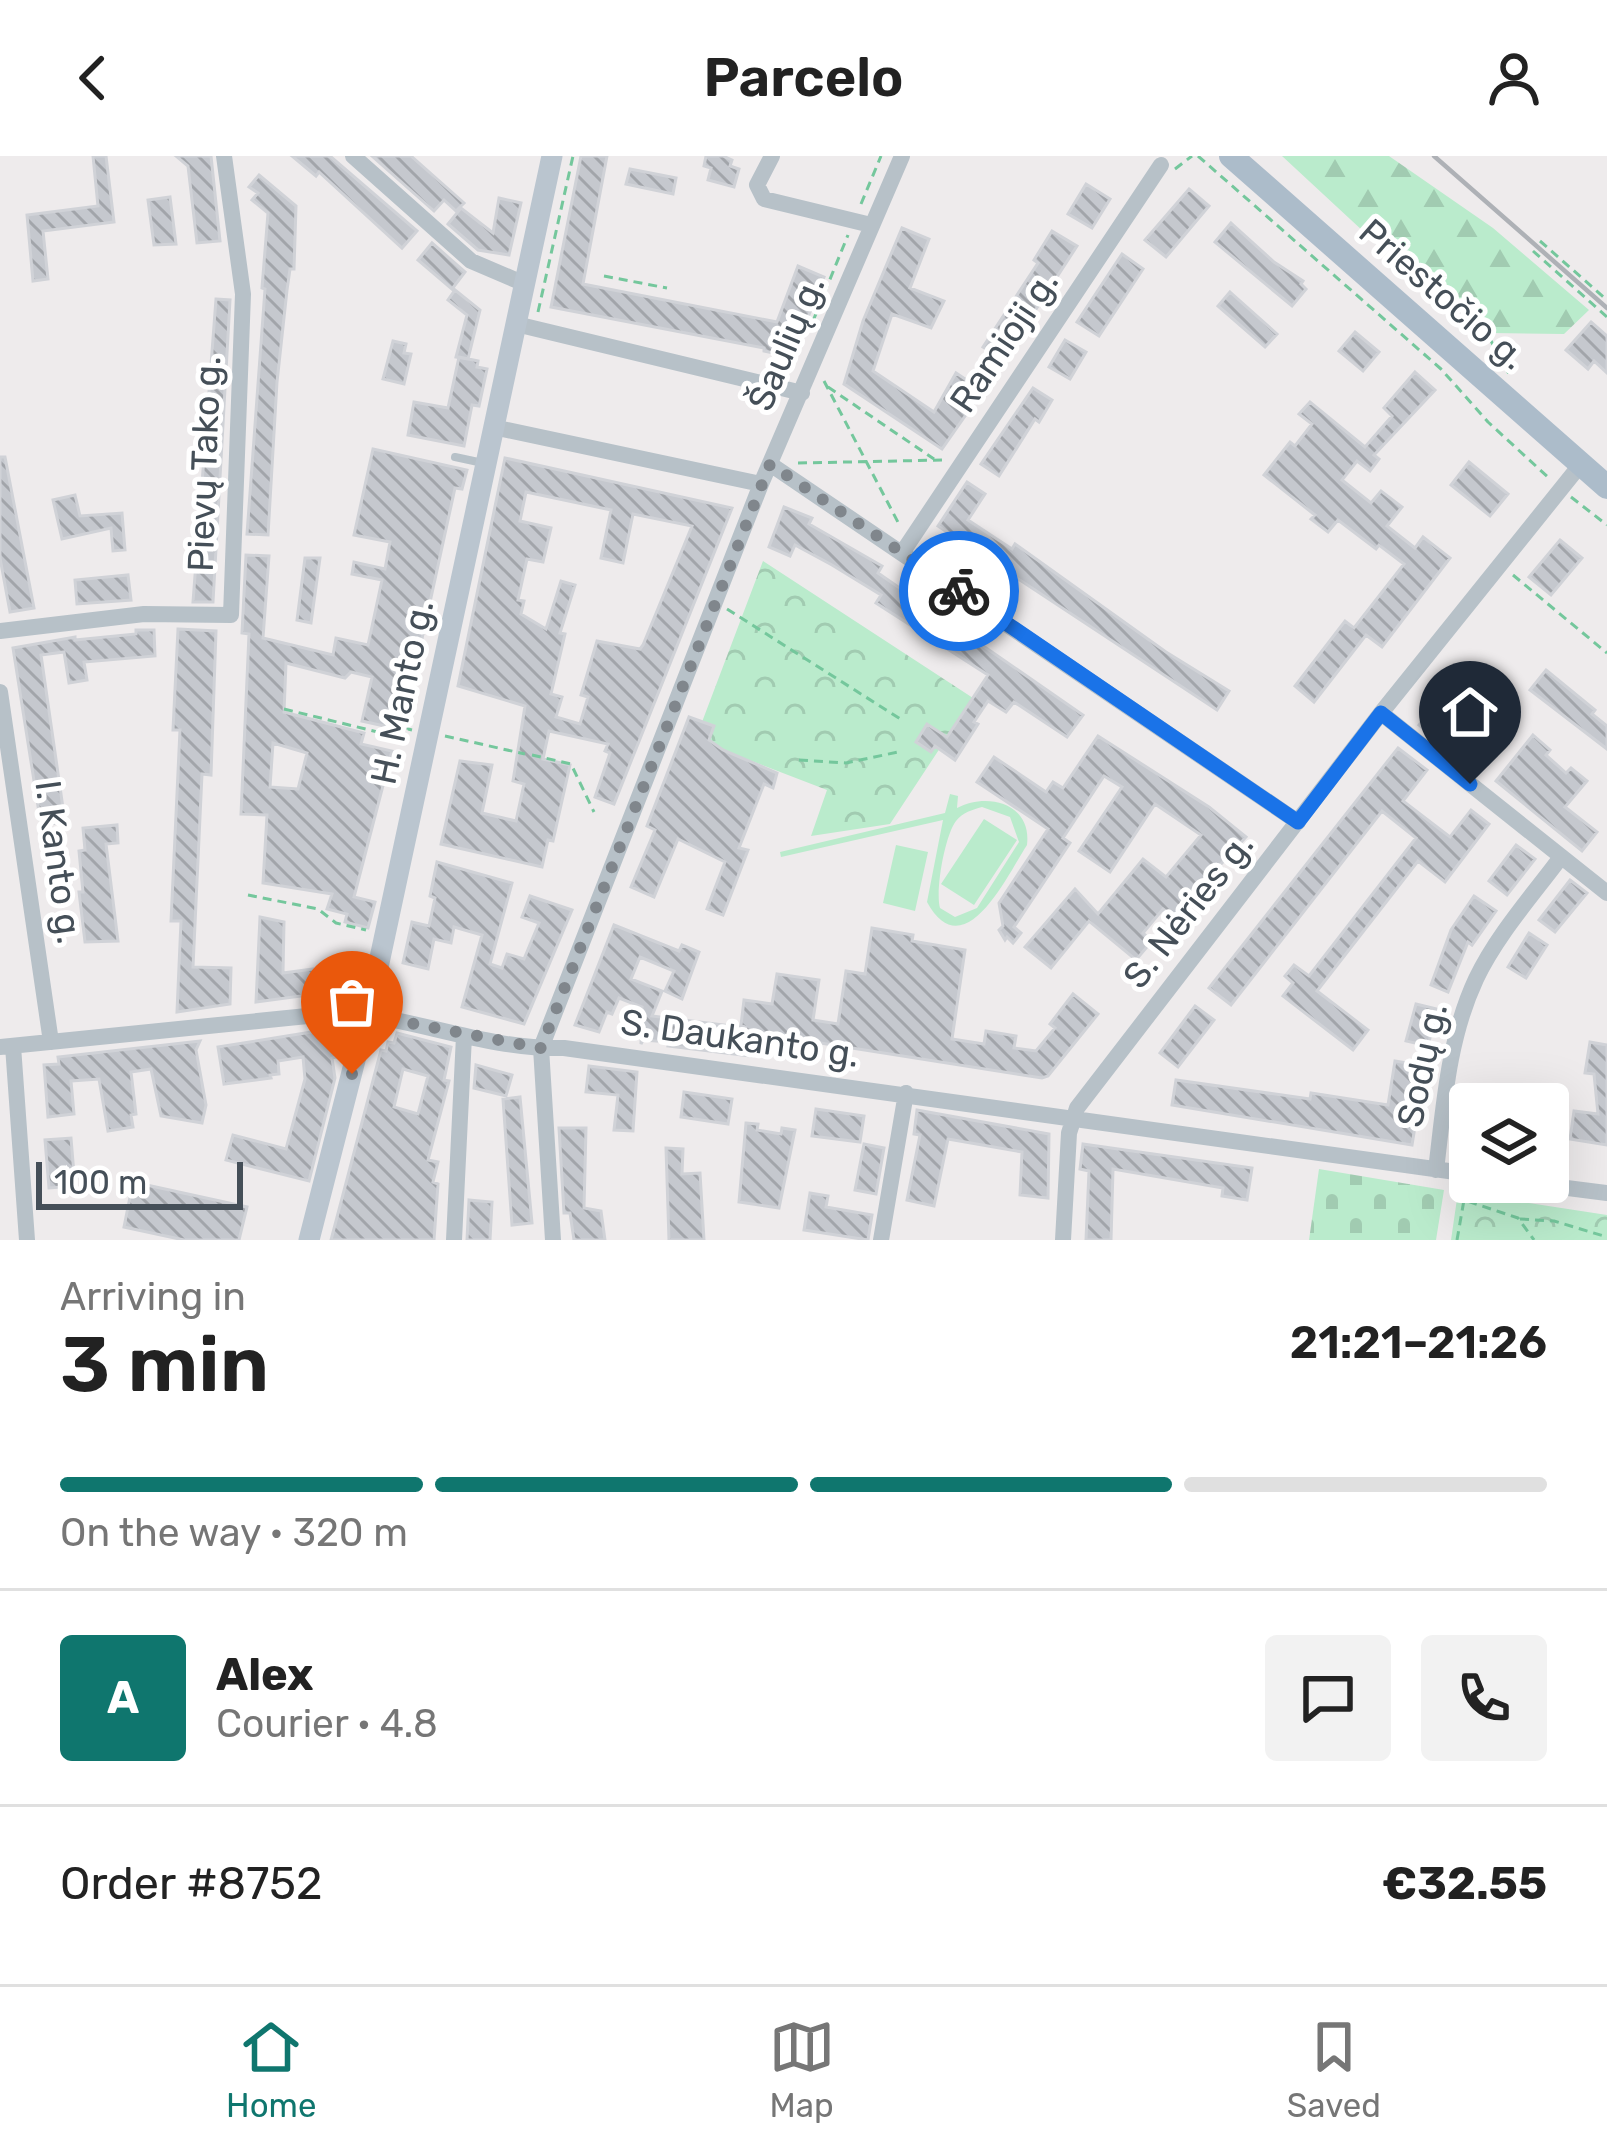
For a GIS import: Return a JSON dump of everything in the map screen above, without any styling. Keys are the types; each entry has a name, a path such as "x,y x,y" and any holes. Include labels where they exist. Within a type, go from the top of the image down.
{"main road":[{"name":"H. Manto g.","path":"308,1240 367,1015 493,427 525,327 525,284 552,156"},
{"name":"Priestočio g.","path":"1231,156 1607,487"}],"street":[{"name":"Pievų Tako g.","path":"0,631 144,614 231,616 243,294 224,156"},
{"path":"353,156 471,261 525,284"},
{"path":"772,156 757,185 764,199 862,223"},
{"name":"Šaulių g.","path":"553,1240 541,1048 761,484 814,363 862,223 902,156"},
{"name":"Ramioji g.","path":"906,548 1161,165"},
{"path":"525,327 802,393"},
{"path":"493,427 761,484"},
{"path":"770,464 906,548 1298,822"},
{"name":"S. Nėries g.","path":"1072,1116 1381,713 1567,494 1580,464"},
{"name":"I. Kanto g.","path":"0,692 51,1042"},
{"path":"1381,713 1607,893"},
{"name":"Sodų g.","path":"1436,1170 1450,1060 1466,1004 1490,954 1561,857"},
{"name":"S. Daukanto g.","path":"7,1047 347,1012 541,1048 906,1093 1449,1172"},
{"path":"454,1240 464,1036"},
{"path":"7,1047 27,1240"},
{"path":"881,1240 906,1093"},
{"path":"1063,1240 1072,1116"},
{"path":"1569,1188 1607,1192"}],"lane":[{"path":"455,457 485,463"}],"path":[{"path":"525,327 573,156"},
{"path":"811,326 862,223 881,156"},
{"path":"1161,165 1174,169 1195,156 1441,369 1488,422 1607,525"},
{"path":"1540,242 1607,300"},
{"path":"1532,251 1607,317"},
{"path":"604,276 668,288"},
{"path":"1490,339 1511,378"},
{"path":"814,363 906,548"},
{"path":"826,386 936,460"},
{"path":"770,464 964,460"},
{"path":"1513,575 1607,653"},
{"path":"716,602 902,720"},
{"path":"284,709 406,739 408,729 525,754"},
{"path":"799,760 846,763 898,752"},
{"path":"532,755 571,764 594,812"},
{"path":"248,895 318,909 336,923 385,934"},
{"path":"1457,1240 1464,1200 1518,1218 1554,1221 1607,1237"},
{"path":"1518,1218 1534,1240"}],"green space":[{"path":"1282,156 1389,156 1493,228 1589,310 1564,334 1491,333 1392,247 1378,245"},
{"path":"763,561 973,698 890,824 811,836 827,790 723,750 709,740 702,722"},
{"path":"950,794 958,796 957,808 994,802 1015,811 1027,831 1027,845 997,894 970,921 956,926 941,920 927,902 943,820 781,857 780,852 945,813","holes":["982,807 1010,817 1019,842 977,908 955,917 940,908 942,863 956,821"]},
{"path":"984,819 1017,840 974,905 941,884"},
{"path":"896,845 928,852 915,911 883,903"},
{"path":"1319,1169 1444,1190 1436,1240 1309,1240"},
{"path":"1456,1203 1529,1203 1607,1215 1607,1240 1451,1240"}],"building":[{"path":"93,156 106,156 114,222 43,231 48,279 33,281 27,215 98,206"},
{"path":"176,156 211,156 220,241 197,243 188,166"},
{"path":"292,156 330,156 417,231 402,248 319,172 316,176"},
{"path":"372,156 411,156 464,203 456,211 444,200 434,211"},
{"path":"581,156 607,156 583,284 777,322 798,266 824,277 792,357 551,307"},
{"path":"706,156 732,160 730,166 739,169 734,187 708,180 711,168 704,166"},
{"path":"630,169 676,178 673,194 626,184"},
{"path":"259,175 296,206 294,269 290,269 277,382 268,535 247,534 268,213 252,200 258,193 249,187"},
{"path":"1086,184 1110,199 1092,228 1068,214"},
{"path":"1189,189 1209,206 1166,257 1145,240"},
{"path":"170,197 176,244 154,245 148,200"},
{"path":"499,198 521,203 509,255 478,250 448,224 461,208 493,233"},
{"path":"1231,223 1303,281 1306,289 1292,306 1215,242"},
{"path":"902,228 929,239 910,288 944,301 931,328 892,314 873,371 934,412 956,373 986,386 942,449 844,384 863,321"},
{"path":"1052,231 1077,246 1003,360 983,347 1038,263 1034,260"},
{"path":"432,243 465,272 452,289 418,260"},
{"path":"1122,254 1143,269 1099,336 1077,322"},
{"path":"455,290 480,310 468,359 456,357 467,315 448,300"},
{"path":"1230,292 1277,334 1265,347 1218,306"},
{"path":"216,299 230,300 213,602 193,602"},
{"path":"1591,322 1607,336 1607,373 1594,361 1588,369 1566,350"},
{"path":"1355,332 1379,352 1363,371 1339,351"},
{"path":"1065,340 1086,352 1070,379 1049,367"},
{"path":"393,341 406,344 404,353 411,354 404,384 383,379"},
{"path":"459,357 478,361 477,367 487,369 479,406 472,405 464,446 408,435 414,402 448,408"},
{"path":"1415,372 1435,390 1374,455 1379,459 1370,471 1357,461 1342,480 1371,503 1381,491 1402,507 1387,526 1415,548 1423,537 1450,558 1382,647 1366,635 1314,702 1295,686 1345,621 1354,628 1404,564 1338,520 1328,532 1311,519 1315,515 1264,475 1290,442 1295,446 1312,424 1299,414 1310,402 1365,447 1392,416 1384,408"},
{"path":"1033,388 1052,400 999,476 981,464"},
{"path":"373,449 467,470 462,489 455,488 402,730 362,721 372,677 351,672 345,678 286,663 284,712 364,733 361,744 392,751 354,897 375,902 368,928 345,922 347,914 327,909 332,894 263,883 267,815 241,814 249,634 242,633 246,555 269,556 263,638 333,655 336,638 368,645 382,580 352,574 354,562 385,569 390,542 354,535","holes":["273,743 307,753 298,789 270,787"]},
{"path":"0,457 5,457 34,608 10,612 0,558"},
{"path":"505,458 732,508 614,804 595,797 610,753 605,751 608,744 549,731 543,759 570,765 553,841 548,840 542,867 441,844 460,761 492,765 482,813 516,821 524,784 513,781 525,706 458,686","holes":["526,492 611,510 601,558 623,563 633,514 692,526 640,649 597,641 581,695 588,697 580,724 556,717 562,697 551,694 565,634 560,633 575,585 561,581 546,629 521,614 524,601 518,600 527,559 543,562 551,528 520,521"]},
{"path":"1469,462 1508,494 1490,516 1451,485"},
{"path":"967,482 985,494 968,520 1012,549 1015,544 1229,691 1217,710 938,526"},
{"path":"75,495 80,516 122,513 125,550 113,551 111,528 62,539 53,500"},
{"path":"784,507 812,518 809,524 882,566 878,573 1083,715 1067,737 1014,702 1006,712 988,701 955,760 935,746 931,752 916,742 927,724 947,737 988,675 876,603 881,595 832,565 795,545 790,556 769,547"},
{"path":"1560,540 1582,558 1551,595 1529,577"},
{"path":"305,558 320,558 311,623 297,620"},
{"path":"128,575 131,600 77,604 75,580"},
{"path":"178,629 216,631 211,775 202,774 193,967 231,968 230,1004 177,1012 181,921 171,921 180,730 173,730"},
{"path":"136,630 154,630 155,656 84,662 87,680 69,683 64,652 41,655 65,822 41,825 13,648 75,637 136,634"},
{"path":"1546,670 1595,710 1592,714 1607,726 1607,749 1530,690"},
{"path":"1458,676 1479,692 1440,742 1419,725"},
{"path":"689,717 714,726 709,740 723,750 777,773 773,788 764,784 739,848 748,850 723,915 707,909 725,862 678,839 654,897 631,887 655,830 647,826"},
{"path":"1533,735 1566,773 1571,768 1587,781 1565,807 1597,832 1582,851 1496,781"},
{"path":"1098,736 1209,807 1246,837 1173,916 1163,909 1143,933 1152,941 1136,960 1089,921 1051,968 1025,947 1075,889 1098,914 1143,859 1166,877 1201,835 1155,804 1110,872 1079,851 1122,787 1104,776 1063,838 1070,843 1014,927 1021,933 1013,943 1005,940 999,930 1003,926 999,903 1048,829 977,782 994,757 1046,792 1053,782 1063,788"},
{"path":"1398,748 1427,770 1403,801 1450,837 1471,810 1489,824 1445,882 1418,861 1317,991 1368,1030 1353,1050 1283,996 1293,983 1285,976 1294,965 1309,976 1416,838 1382,811 1231,1005 1209,988"},
{"path":"117,825 118,843 106,844 118,941 85,942 79,892 83,892 79,851 85,850 83,828"},
{"path":"1516,845 1535,859 1507,895 1489,881"},
{"path":"437,862 512,883 490,964 502,968 507,954 524,959 539,923 522,917 530,896 572,910 524,1024 462,1007 482,935 454,927 451,943 434,939 428,969 403,963 412,922 429,926"},
{"path":"1570,880 1587,893 1555,932 1539,920"},
{"path":"1474,896 1496,911 1472,945 1468,942 1448,992 1431,985 1451,930"},
{"path":"260,917 284,922 283,973 313,969 316,994 256,1002"},
{"path":"614,925 679,951 682,945 699,952 682,999 665,991 674,971 640,957 631,979 662,991 652,1016 747,1028 741,1025 744,1000 772,1004 777,974 819,980 813,1020 838,1024 846,971 865,974 872,928 965,950 952,1039 984,1044 986,1031 1016,1036 1014,1048 1036,1051 1073,994 1098,1014 1042,1078 814,1042 813,1047 753,1038 751,1056 668,1046 669,1042 643,1040 641,1044 642,1007 619,998 599,1032 575,1025"},
{"path":"1529,933 1547,945 1526,978 1508,967"},
{"path":"1416,1004 1437,1009 1428,1046 1406,1041"},
{"path":"1195,1006 1214,1020 1178,1067 1160,1053"},
{"path":"324,1030 327,1044 335,1042 335,1078 309,1181 226,1160 233,1135 286,1149 305,1079 303,1057 278,1061 279,1074 271,1078 224,1084 218,1047"},
{"path":"397,1033 451,1047 444,1080 449,1081 428,1160 438,1162 433,1182 438,1184 434,1240 331,1240 381,1050 386,1051 388,1042 394,1043","holes":["403,1069 428,1076 418,1114 394,1107"]},
{"path":"200,1041 196,1050 206,1105 202,1123 161,1116 151,1069 131,1072 133,1127 108,1131 99,1079 71,1081 74,1114 48,1117 44,1065 59,1064 58,1057"},
{"path":"1590,1042 1607,1045 1607,1145 1570,1139 1574,1111 1598,1114 1594,1074 1585,1073"},
{"path":"1395,1061 1425,1066 1412,1145 1172,1105 1176,1080 1388,1105"},
{"path":"476,1065 512,1075 506,1096 474,1088"},
{"path":"589,1066 637,1072 633,1131 614,1130 618,1095 586,1092"},
{"path":"684,1092 732,1099 728,1124 681,1117"},
{"path":"520,1097 532,1223 512,1225 503,1099"},
{"path":"816,1109 864,1116 860,1142 812,1136"},
{"path":"917,1110 1049,1134 1048,1198 1020,1195 1022,1152 948,1139 934,1206 907,1200 920,1135 914,1134"},
{"path":"746,1123 781,1134 782,1128 795,1130 779,1208 739,1202"},
{"path":"559,1128 586,1128 584,1208 601,1211 605,1240 574,1240 570,1213 564,1213"},
{"path":"71,1138 75,1186 49,1188 45,1140"},
{"path":"864,1144 884,1148 876,1194 855,1190"},
{"path":"1083,1144 1252,1168 1247,1200 1222,1196 1223,1188 1113,1169 1111,1240 1086,1240 1089,1171 1080,1169"},
{"path":"666,1148 683,1149 682,1174 700,1173 704,1240 669,1240"},
{"path":"133,1182 247,1207 239,1240 184,1240 124,1227"},
{"path":"810,1193 828,1196 826,1207 872,1215 868,1240 804,1230"},
{"path":"469,1200 492,1202 490,1240 467,1240"}],"railway":[{"path":"1434,156 1607,308"}],"way so far":[{"path":"352,1074 367,1015 541,1048 770,464 959,591"}],"route":[{"path":"959,591 1298,822 1381,713 1470,784"}]}
